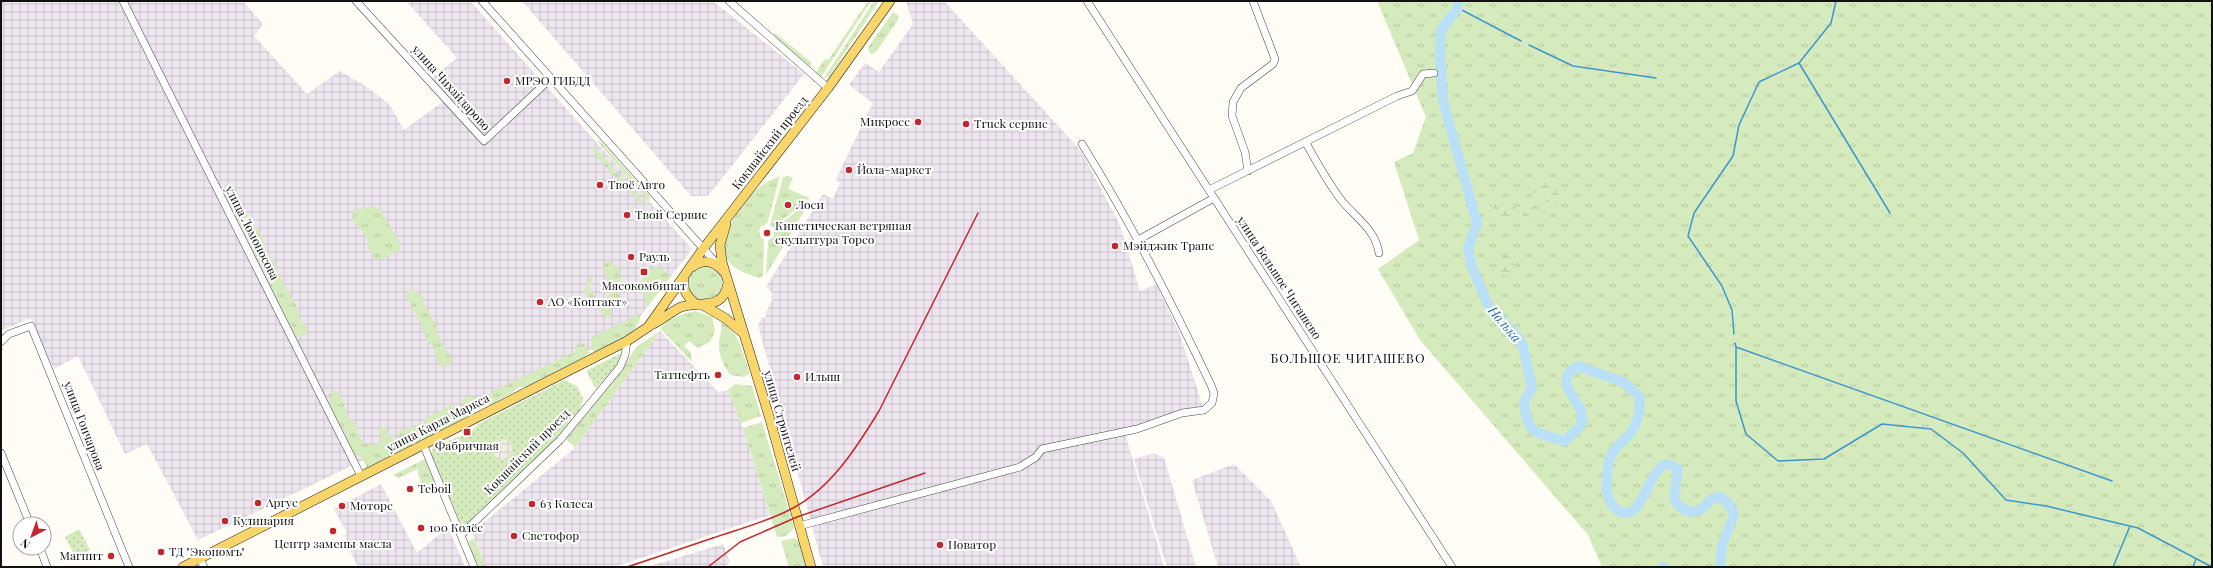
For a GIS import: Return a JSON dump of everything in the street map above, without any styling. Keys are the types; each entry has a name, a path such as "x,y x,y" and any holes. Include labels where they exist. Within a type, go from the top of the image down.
{"main road":[{"name":"Кокшайский проезд","path":"703,249 828,88 890,1"},
{"path":"648,327 682,307 699,304 708,305 720,299 727,288 728,283 722,269 720,245 731,212"},
{"name":"улица Карла Маркса","path":"183,567 202,563 361,476 627,341 648,327 703,249"},
{"path":"722,269 714,263 702,262 687,273 684,289 686,295 725,318 745,335"},
{"name":"улица Строителей","path":"728,283 745,335 811,567"}],"street":[{"name":"улица Ломоносова","path":"122,1 361,476"},
{"name":"улица Чихайдарово","path":"356,1 484,141 550,79"},
{"path":"482,1 550,79 722,269"},
{"path":"729,1 828,88"},
{"name":"улица Большое Чигашево","path":"1087,1 1452,567"},
{"path":"1248,171 1245,152 1232,116 1233,102 1241,88 1273,64 1275,59 1254,1"},
{"path":"1209,190 1306,143 1397,96 1412,91 1423,74 1434,73"},
{"path":"1306,143 1342,201 1364,223 1377,243 1378,253"},
{"path":"799,526 1020,467 1036,457 1042,449 1122,433 1209,407 1214,398 1211,385 1138,240 1082,144"},
{"path":"1138,240 1214,198"},
{"name":"улица Гончарова","path":"1,342 9,334 31,326 129,567"},
{"name":"Кокшайский проезд","path":"461,535 560,440 620,366 625,356 627,341"},
{"path":"423,444 474,567"},
{"path":"1,453 27,516"},
{"path":"43,556 47,567"}],"shaded area":[{"path":"1,1 243,1 263,24 254,36 307,94 340,71 364,85 389,104 404,130 448,98 430,80 457,58 406,1 470,1 692,249 628,332 198,540 147,444 125,454 78,356 54,369 30,318 1,331"},
{"path":"522,1 713,1 804,74 708,196 691,196"},
{"path":"906,1 944,1 1081,151 1120,225 1140,291 1156,284 1179,332 1203,407 1124,430 1164,567 823,567 758,325 762,317 765,318 765,314 773,298 771,297 773,294 766,287 823,194 833,199 840,183 836,179 873,103 849,85 865,63 879,72 913,24"},
{"path":"660,331 718,392 728,390 743,428 770,515 614,567 486,567 472,532 575,448"},
{"path":"498,439 506,439 512,445 512,453 506,459 498,459 492,453 492,445"},
{"path":"1154,453 1164,458 1196,567 1167,567 1134,459"},
{"path":"1234,464 1271,501 1301,567 1218,567 1192,480"},
{"path":"381,484 417,553 448,527 465,567 358,567 346,542 347,541 344,535 347,533 334,509"},
{"path":"723,544 730,562 725,567 647,567"}],"green space":[{"path":"868,1 871,1 821,77 816,73 824,60 829,59"},
{"path":"874,1 879,1 829,77 824,78"},
{"path":"1377,1 2212,1 2212,567 1602,567 1588,535 1420,340 1378,269 1419,240 1394,162 1413,153 1426,117"},
{"path":"893,12 899,16 898,20 876,52 871,54 868,47"},
{"path":"775,33 811,62 811,66 808,67 773,35"},
{"path":"600,141 650,196 649,202 598,142"},
{"path":"594,146 646,205 640,203 596,157 593,151"},
{"path":"780,176 767,224 761,226 759,231 761,238 764,240 763,276 759,278 743,272 732,265 725,254 724,244 732,223 745,202 760,186"},
{"path":"789,176 793,178 788,189 810,198 773,227 770,225 783,177"},
{"path":"1542,178 1560,193 1556,205 1532,221 1520,218 1529,207 1544,203 1548,197 1543,191 1529,194 1525,189"},
{"path":"1492,199 1515,207 1514,213 1506,219 1493,217"},
{"path":"811,200 766,275 768,241 774,236 774,229"},
{"path":"373,206 381,210 401,245 399,251 380,259 372,258 372,253 368,248 365,236 361,229 352,220 353,211"},
{"path":"246,213 261,234 266,250 274,261 276,269 296,305 300,318 308,329 307,333 295,338 291,325 279,306 277,296 268,284 268,280 237,218 239,215"},
{"path":"1504,254 1514,258 1513,273 1504,277 1498,265"},
{"path":"607,259 620,269 619,276 622,281 615,286 605,279 606,276 603,267"},
{"path":"705,266 717,271 722,283 717,295 705,300 693,295 688,283 693,271"},
{"path":"655,267 663,269 671,276 647,307 640,282 646,273"},
{"path":"590,276 593,277 589,288 593,295 603,301 612,292 616,291 621,298 618,303 612,306 611,317 606,318 584,292"},
{"path":"414,289 423,297 423,303 438,328 436,332 440,336 441,342 450,355 452,362 441,367 434,350 426,340 425,333 421,328 422,326 406,297 408,291"},
{"path":"695,311 712,317 715,331 710,342 697,348 689,341 684,346 691,353 692,362 660,328 673,317"},
{"path":"641,313 635,328 624,339 596,353 591,349 592,337"},
{"path":"720,321 732,331 742,349 749,371 749,374 744,377 731,375 724,365 719,347 721,329"},
{"path":"660,331 575,448 565,438 623,368 636,347"},
{"path":"584,343 589,353 568,368 526,387 519,387 513,392 499,399 494,404 489,405 486,401 489,395 495,390 576,351 575,345"},
{"path":"621,353 616,366 596,389 586,371"},
{"path":"564,380 577,386 583,398 579,413 558,438 466,527 462,526 431,454 433,447 471,432 478,424"},
{"path":"735,384 752,386 761,416 741,423 728,390"},
{"path":"336,390 342,398 349,417 357,424 359,436 364,443 374,445 381,441 378,429 385,427 389,436 394,439 398,438 399,431 423,423 426,418 453,404 456,407 460,405 464,398 472,396 477,397 480,408 454,424 364,470 366,465 361,457 352,453 347,438 332,409 329,394"},
{"path":"762,422 794,527 789,534 783,537 777,537 743,428"},
{"path":"425,459 435,483 433,489 428,491 422,488 417,469 398,478 393,475"},
{"path":"79,529 90,550 76,558 65,537"},
{"path":"474,538 486,567 478,567 468,541"},
{"path":"794,538 800,541 807,567 789,567 781,541"}],"waterway":[{"name":"Нолька","path":"1458,1 1458,8 1441,30 1440,50 1443,101 1477,223 1468,249 1472,267 1489,307 1517,336 1523,346 1532,388 1524,401 1525,412 1527,421 1534,431 1565,441 1582,424 1581,411 1566,382 1567,376 1578,366 1623,382 1640,397 1639,415 1636,423 1629,435 1612,454 1608,464"},
{"path":"1836,1 1831,23 1799,63 1890,213"},
{"path":"1458,8 1521,41"},
{"path":"1529,45 1573,66 1656,78"},
{"path":"1734,334 1732,310 1722,286 1688,236 1694,213 1733,156 1739,125 1759,82 1799,63"},
{"path":"1735,343 1736,347 2112,481"},
{"path":"1736,347 1736,401 1746,434 1778,461 1824,459 1882,424 1931,429 1963,453 2006,500 2046,506 2138,528 2212,567"},
{"name":"Нолька","path":"1608,466 1607,494 1609,500 1616,509 1625,513 1632,511 1638,506 1658,470 1666,464 1678,469 1674,499 1681,508 1691,512 1702,509 1711,499 1721,497 1729,504 1734,515 1722,545 1720,567"},
{"path":"2113,567 2130,526"},
{"path":"2193,567 2196,559"}],"railway":[{"path":"627,567 778,516 807,500 831,478 862,439 879,411 978,213"},
{"path":"708,567 740,542 797,517 925,473"}],"place":[{"name":"МРЭО ГИБДД","path":"507,81"},
{"name":"Микросс","path":"918,122"},
{"name":"Truck сервис","path":"966,124"},
{"name":"Йола-маркет","path":"849,170"},
{"name":"Твоё Авто","path":"600,185"},
{"name":"Лоси","path":"788,205"},
{"name":"Твой Сервис","path":"627,215"},
{"name":"Кинетическая ветряная скульптура Торсо","path":"767,233"},
{"name":"Мэйджик Транс","path":"1115,246"},
{"name":"Рауль","path":"631,257"},
{"name":"Мясокомбинат","path":"644,272"},
{"name":"АО «Контакт»","path":"540,302"},
{"name":"Татнефть","path":"718,375"},
{"name":"Илыш","path":"797,377"},
{"name":"Фабричная","path":"467,432"},
{"name":"Teboil","path":"410,489"},
{"name":"Аргус","path":"258,503"},
{"name":"63 Колеса","path":"532,504"},
{"name":"Моторс","path":"342,506"},
{"name":"Кулинария","path":"225,521"},
{"name":"100 Колёс","path":"421,528"},
{"name":"Центр замены масла","path":"333,531"},
{"name":"Светофор","path":"514,536"},
{"name":"Новатор","path":"940,545"},
{"name":"ТД \"Экономъ\"","path":"161,552"},
{"name":"Магнит","path":"111,556"}],"district":[{"name":"БОЛЬШОЕ ЧИГАШЕВО","path":"1348,358"}]}
